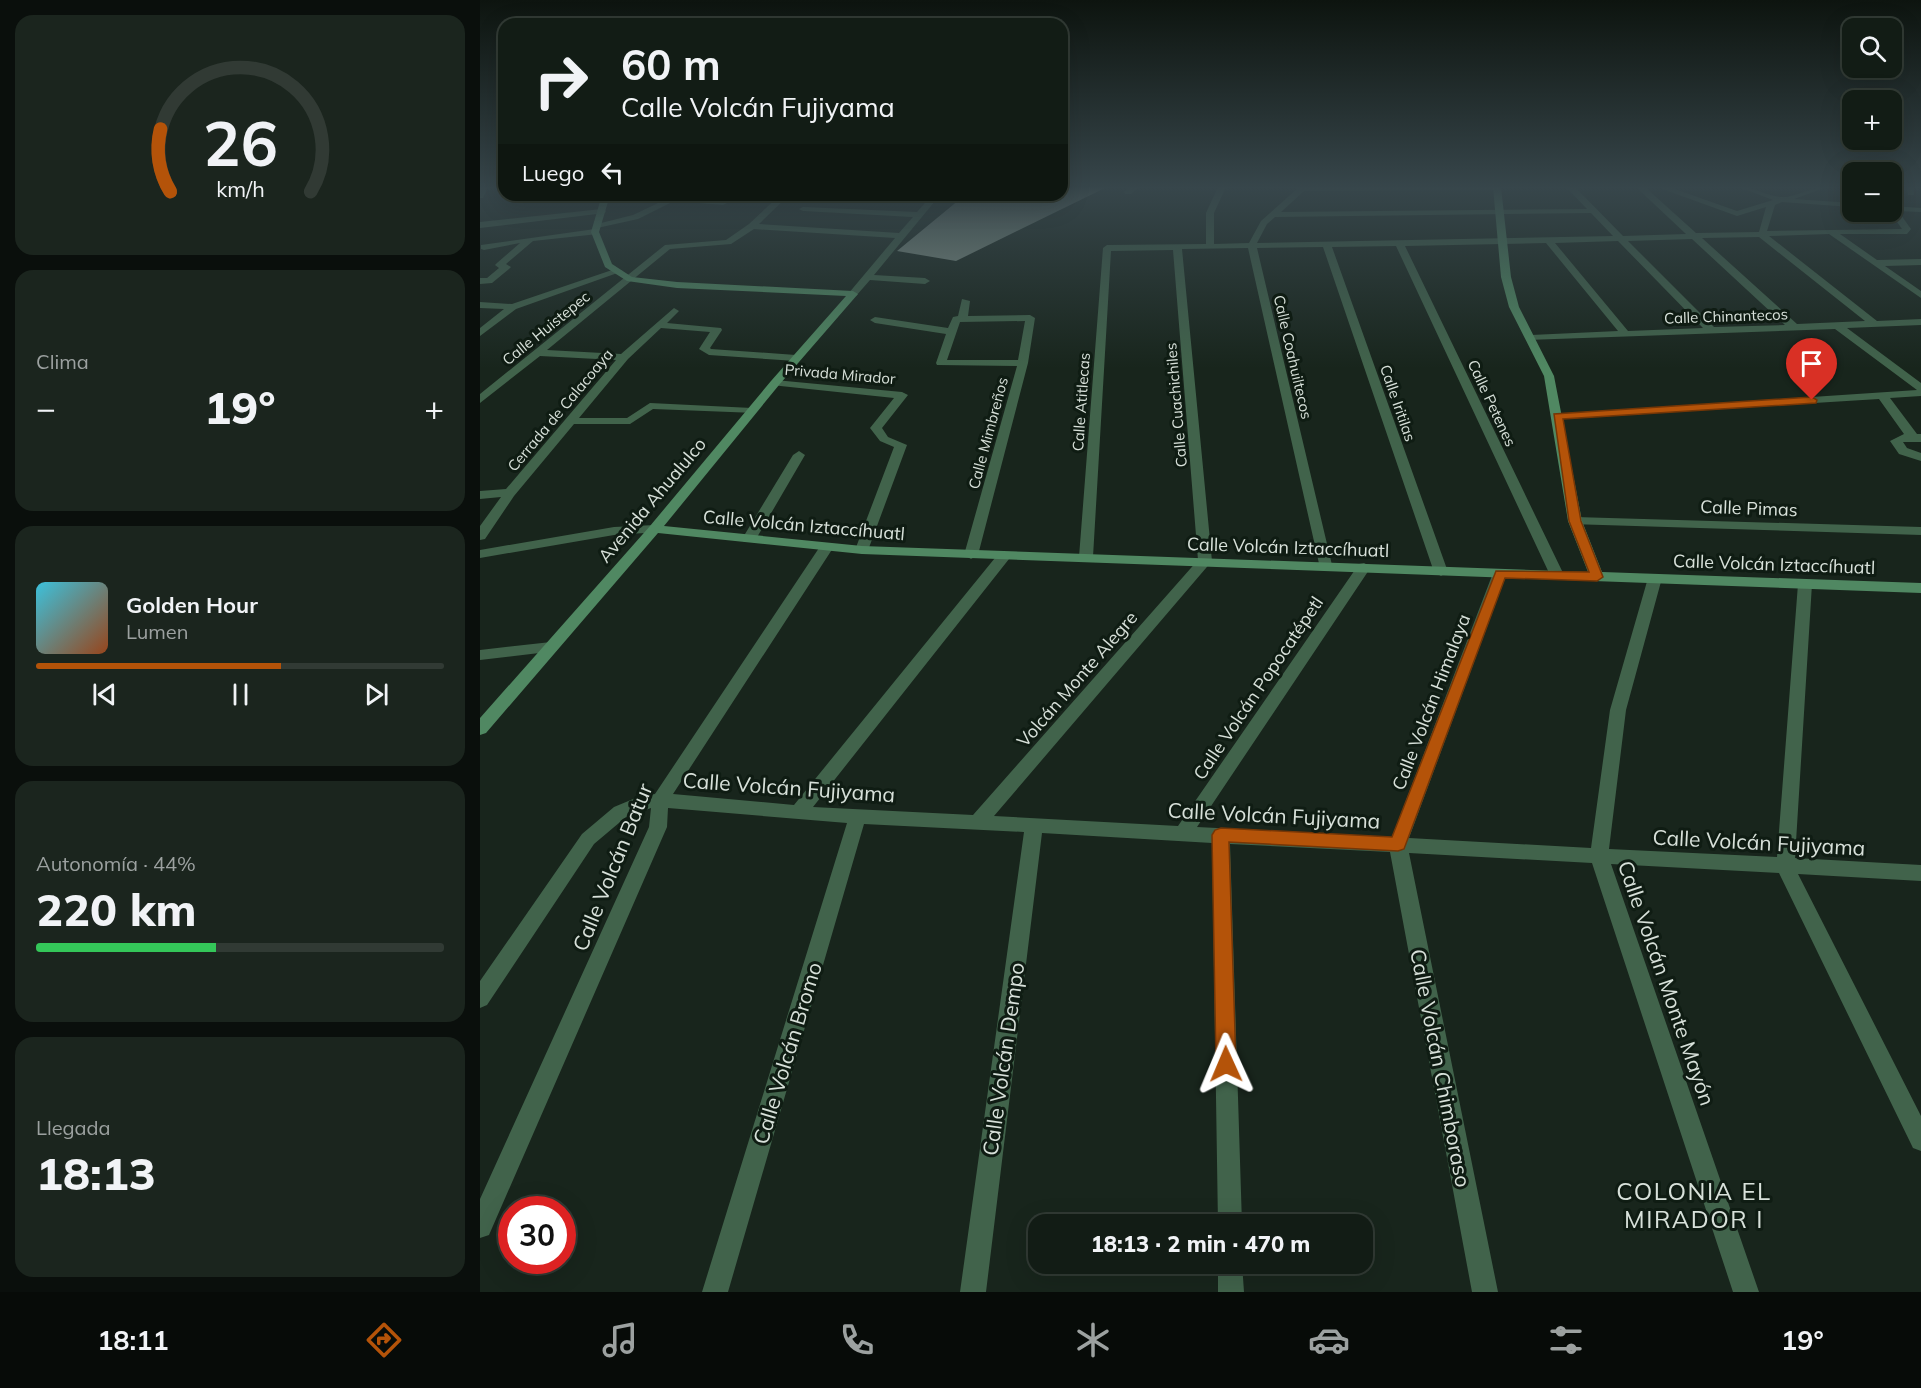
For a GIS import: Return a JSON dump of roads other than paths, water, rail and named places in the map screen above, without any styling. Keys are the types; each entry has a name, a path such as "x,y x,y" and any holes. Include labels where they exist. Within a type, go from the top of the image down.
{"street":[{"path":"480,281 489,281 506,267 500,266 521,247"},
{"path":"602,247 608,265 630,279 677,285 853,294 891,247"},
{"name":"Calle Huistepec","path":"480,400 668,247"},
{"name":"Calle Atitlecas","path":"1086,557 1107,248 1156,247"},
{"name":"Calle Cuachichiles","path":"1177,247 1205,561"},
{"name":"Calle Coahuiltecos","path":"1253,247 1325,565"},
{"name":"Calle Iritilas","path":"1328,247 1441,572"},
{"name":"Calle Petenes","path":"1401,247 1557,575"},
{"path":"1502,247 1514,307 1549,376 1575,521 1597,577"},
{"path":"1554,247 1626,334"},
{"path":"1628,247 1712,332"},
{"path":"1705,247 1795,328"},
{"path":"1778,247 1875,324"},
{"path":"1853,247 1921,295"},
{"path":"1876,263 1921,262"},
{"path":"480,333 513,307 618,271"},
{"path":"866,277 926,281"},
{"name":"Avenida Ahualulco","path":"480,729 655,529 796,358 853,294"},
{"path":"965,301 963,319 956,319 941,363 1023,363"},
{"path":"480,305 513,307"},
{"name":"Cerrada de Calacoaya","path":"480,536 510,493 573,421 624,357 674,311"},
{"name":"Calle Mimbreños","path":"963,319 1030,318 1023,363 971,555"},
{"path":"875,320 952,332"},
{"name":"Calle Chinantecos","path":"1531,338 1921,322"},
{"path":"659,325 717,330 704,350 709,352 796,358"},
{"path":"1838,326 1921,390"},
{"path":"539,353 624,357"},
{"name":"Privada Mirador","path":"775,383 902,395 876,428 884,439 901,445 862,550"},
{"path":"1557,417 1882,396 1921,390"},
{"path":"1882,396 1917,437"},
{"path":"573,421 630,421 650,406 752,411"},
{"path":"1917,437 1899,438 1896,444 1903,451 1921,457"},
{"path":"749,539 799,456"},
{"path":"480,495 510,493"},
{"name":"Calle Pimas","path":"1575,521 1921,531"},
{"path":"480,554 614,531 655,529"},
{"name":"Calle Volcán Iztaccíhuatl","path":"655,529 862,550 1921,588"},
{"name":"Calle Volcán Batur","path":"480,1226 658,827 660,800 826,548"},
{"path":"798,813 1004,556"},
{"name":"Volcán Monte Alegre","path":"978,822 1205,561"},
{"name":"Calle Volcán Popocatépetl","path":"1184,832 1364,567"},
{"name":"Calle Volcán Himalaya","path":"1398,844 1500,573"},
{"name":"Calle Volcán Monte Mayón","path":"1655,578 1618,710 1599,856 1746,1292"},
{"path":"1804,584 1785,867 1921,1140"},
{"path":"480,655 551,646"},
{"name":"Calle Volcán Fujiyama","path":"480,998 588,839 607,818 622,808 640,802 660,800 798,813 1921,873"},
{"name":"Calle Volcán Bromo","path":"715,1292 858,815"},
{"name":"Calle Volcán Dempo","path":"973,1292 1034,826"},
{"path":"1221,835 1230,1214"},
{"name":"Calle Volcán Chimboraso","path":"1398,844 1485,1292"},
{"path":"1230,1274 1231,1292"}],"district":[{"name":"COLONIA EL MIRADOR I","path":"1694,1205"}]}
